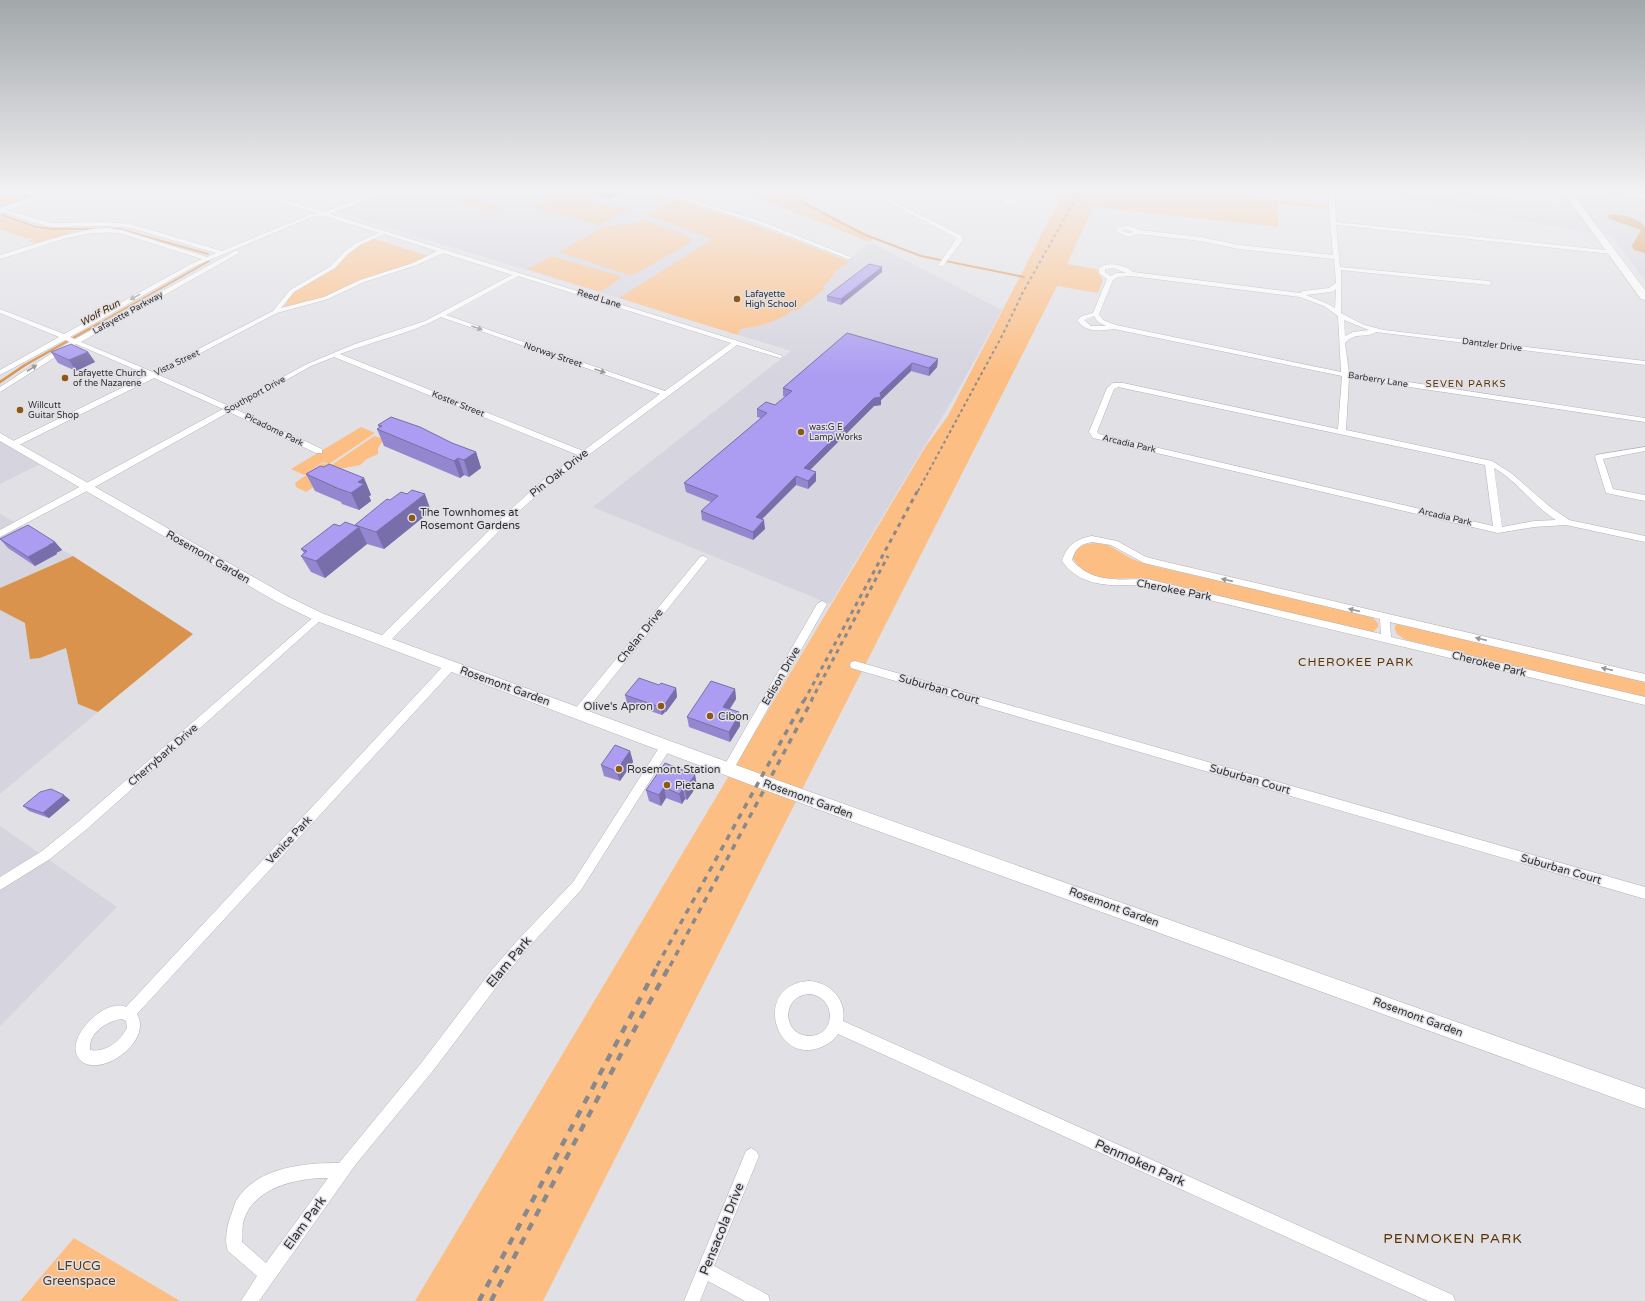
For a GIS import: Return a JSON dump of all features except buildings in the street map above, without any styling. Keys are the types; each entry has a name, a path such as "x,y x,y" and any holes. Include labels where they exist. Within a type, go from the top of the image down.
{"main road":[{"path":"1613,254 1645,297"}],"street":[{"path":"0,257 11,254"},
{"path":"192,254 218,262"},
{"name":"Lafayette Parkway","path":"0,373 216,254"},
{"path":"226,254 230,255"},
{"name":"Lafayette Parkway","path":"0,390 76,341 233,254"},
{"path":"275,312 292,291 333,267 345,254"},
{"path":"275,312 326,298 362,281 415,264 436,254"},
{"name":"Reed Lane","path":"451,254 780,356"},
{"path":"839,254 850,258"},
{"path":"943,262 949,254"},
{"path":"1307,254 1336,257"},
{"path":"1336,254 1339,284 1339,315 1346,375 1342,431"},
{"path":"1110,279 1102,273 1102,268 1121,267 1130,274"},
{"path":"1337,268 1489,283"},
{"name":"Southport Drive","path":"0,534 309,365 357,344 441,316 518,274"},
{"path":"1096,314 1110,279 1116,275 1130,274 1274,291 1307,293 1331,290 1339,284"},
{"name":"Dantzler Drive","path":"1274,291 1301,295 1315,300 1339,315 1362,326 1383,332 1645,363"},
{"name":"Picadome Park","path":"0,311 65,336 154,374 319,451"},
{"name":"Vista Street","path":"14,444 275,312"},
{"name":"Barberry Lane","path":"1114,327 1096,329 1087,328 1082,325 1080,320 1084,317 1096,314 1100,321 1114,327 1346,375 1645,420"},
{"name":"Norway Street","path":"441,316 666,394"},
{"path":"1342,344 1347,337 1354,333 1383,332"},
{"name":"Pin Oak Drive","path":"383,641 516,508 545,483 736,342"},
{"name":"Koster Street","path":"332,354 584,454"},
{"name":"Arcadia Park","path":"1566,522 1548,510 1503,471 1489,463 1119,385 1111,388 1093,432 1096,436 1102,438 1498,530 1541,523 1566,522 1645,539"},
{"name":"Rosemont Garden","path":"0,436 282,599 319,617 728,769 1645,1099"},
{"path":"1645,449 1599,457 1609,491 1645,498"},
{"path":"1489,463 1498,530"},
{"name":"Cherokee Park","path":"1645,678 1144,560 1115,543 1100,539 1084,541 1073,546 1068,552 1067,561 1073,569 1082,576 1097,581 1147,582 1645,702"},
{"name":"Chelan Drive","path":"578,713 703,559"},
{"name":"Edison Drive","path":"728,769 822,604"},
{"name":"Cherrybark Drive","path":"0,884 46,855 72,834 319,617"},
{"path":"1385,617 1386,639"},
{"name":"Suburban Court","path":"855,665 1645,893"},
{"name":"Venice Park","path":"129,1013 450,666"},
{"name":"Elam Park","path":"248,1301 343,1171 427,1067 496,976 577,886 598,856 666,746"},
{"path":"810,987 818,989 826,993 832,999 835,1007 835,1025 830,1034 822,1040 813,1043 803,1043 794,1039 784,1029 780,1015 782,1005 793,992 801,988 810,987"},
{"name":"Penmoken Park","path":"835,1025 1446,1301"},
{"name":"Pensacola Drive","path":"692,1301 751,1156"},
{"path":"268,1275 248,1259 234,1245 233,1230 241,1207 252,1193 267,1183 285,1175 324,1170 343,1171"},
{"path":"705,1270 762,1301"}],"shaded area":[{"path":"473,254 829,254 848,261 856,254 893,254 1002,310 957,392 830,604 593,507 791,351"},
{"path":"1625,254 1645,254 1645,281"},
{"path":"0,436 44,462 0,484"},
{"path":"0,514 73,556 0,588"},
{"path":"73,556 193,634 98,712 78,704 66,648 40,658 30,659 25,623 0,610 0,588"},
{"path":"0,610 25,623 40,658 66,648 78,704 98,712 0,794"},
{"path":"0,826 117,907 0,1026"}],"green space":[{"path":"345,254 421,254 432,257 369,278 331,296 281,309 287,303 287,299 292,293 326,272"},
{"path":"564,254 671,254 635,274 629,275"},
{"path":"689,254 830,254 849,261 836,271 828,282 822,287 826,288 796,311 793,310 768,323 740,329 738,335 619,298"},
{"path":"1032,254 1072,254 1067,264 1096,269 1103,280 1098,293 1057,286 543,1301 415,1301 926,446 948,416"},
{"path":"552,256 622,277 600,292 527,269"},
{"path":"361,427 375,433 329,464 323,462 304,475 291,469"},
{"path":"374,436 384,439 378,448 378,454 367,459 360,465 340,469 306,492 296,487 295,483 323,463 330,466"},
{"path":"1096,543 1108,545 1132,559 1149,565 1365,615 1373,618 1378,623 1378,627 1373,632 1366,632 1143,578 1113,579 1095,576 1086,572 1072,557 1076,550 1081,546"},
{"path":"1398,624 1645,681 1645,698 1407,640 1396,633 1395,625"},
{"name":"LFUCG Greenspace","path":"74,1238 180,1301 20,1301"}],"waterway":[{"path":"915,254 1024,277"},
{"name":"Wolf Run","path":"96,325 209,261"},
{"name":"Wolf Run","path":"0,382 25,365 98,324"}],"railway":[{"path":"918,491 1045,254"},
{"path":"804,701 918,490"},
{"path":"811,701 888,556"},
{"path":"657,966 804,700"},
{"path":"670,966 812,700"},
{"path":"479,1301 658,965"},
{"path":"491,1301 621,1054 670,965"}],"place":[{"name":"Lafayette High School","path":"737,299"},
{"name":"Lafayette Church of the Nazarene","path":"65,378"},
{"name":"Willcutt Guitar Shop","path":"20,410"},
{"name":"was:G E Lamp Works","path":"801,432"},
{"name":"The Townhomes at Rosemont Gardens","path":"412,518"},
{"name":"Olive's Apron","path":"661,706"},
{"name":"Cibon","path":"710,716"},
{"name":"Rosemont Station","path":"619,769"},
{"name":"Pietana","path":"667,785"}],"district":[{"name":"SEVEN PARKS","path":"1466,384"},
{"name":"CHEROKEE PARK","path":"1356,662"},
{"name":"PENMOKEN PARK","path":"1453,1238"}]}
